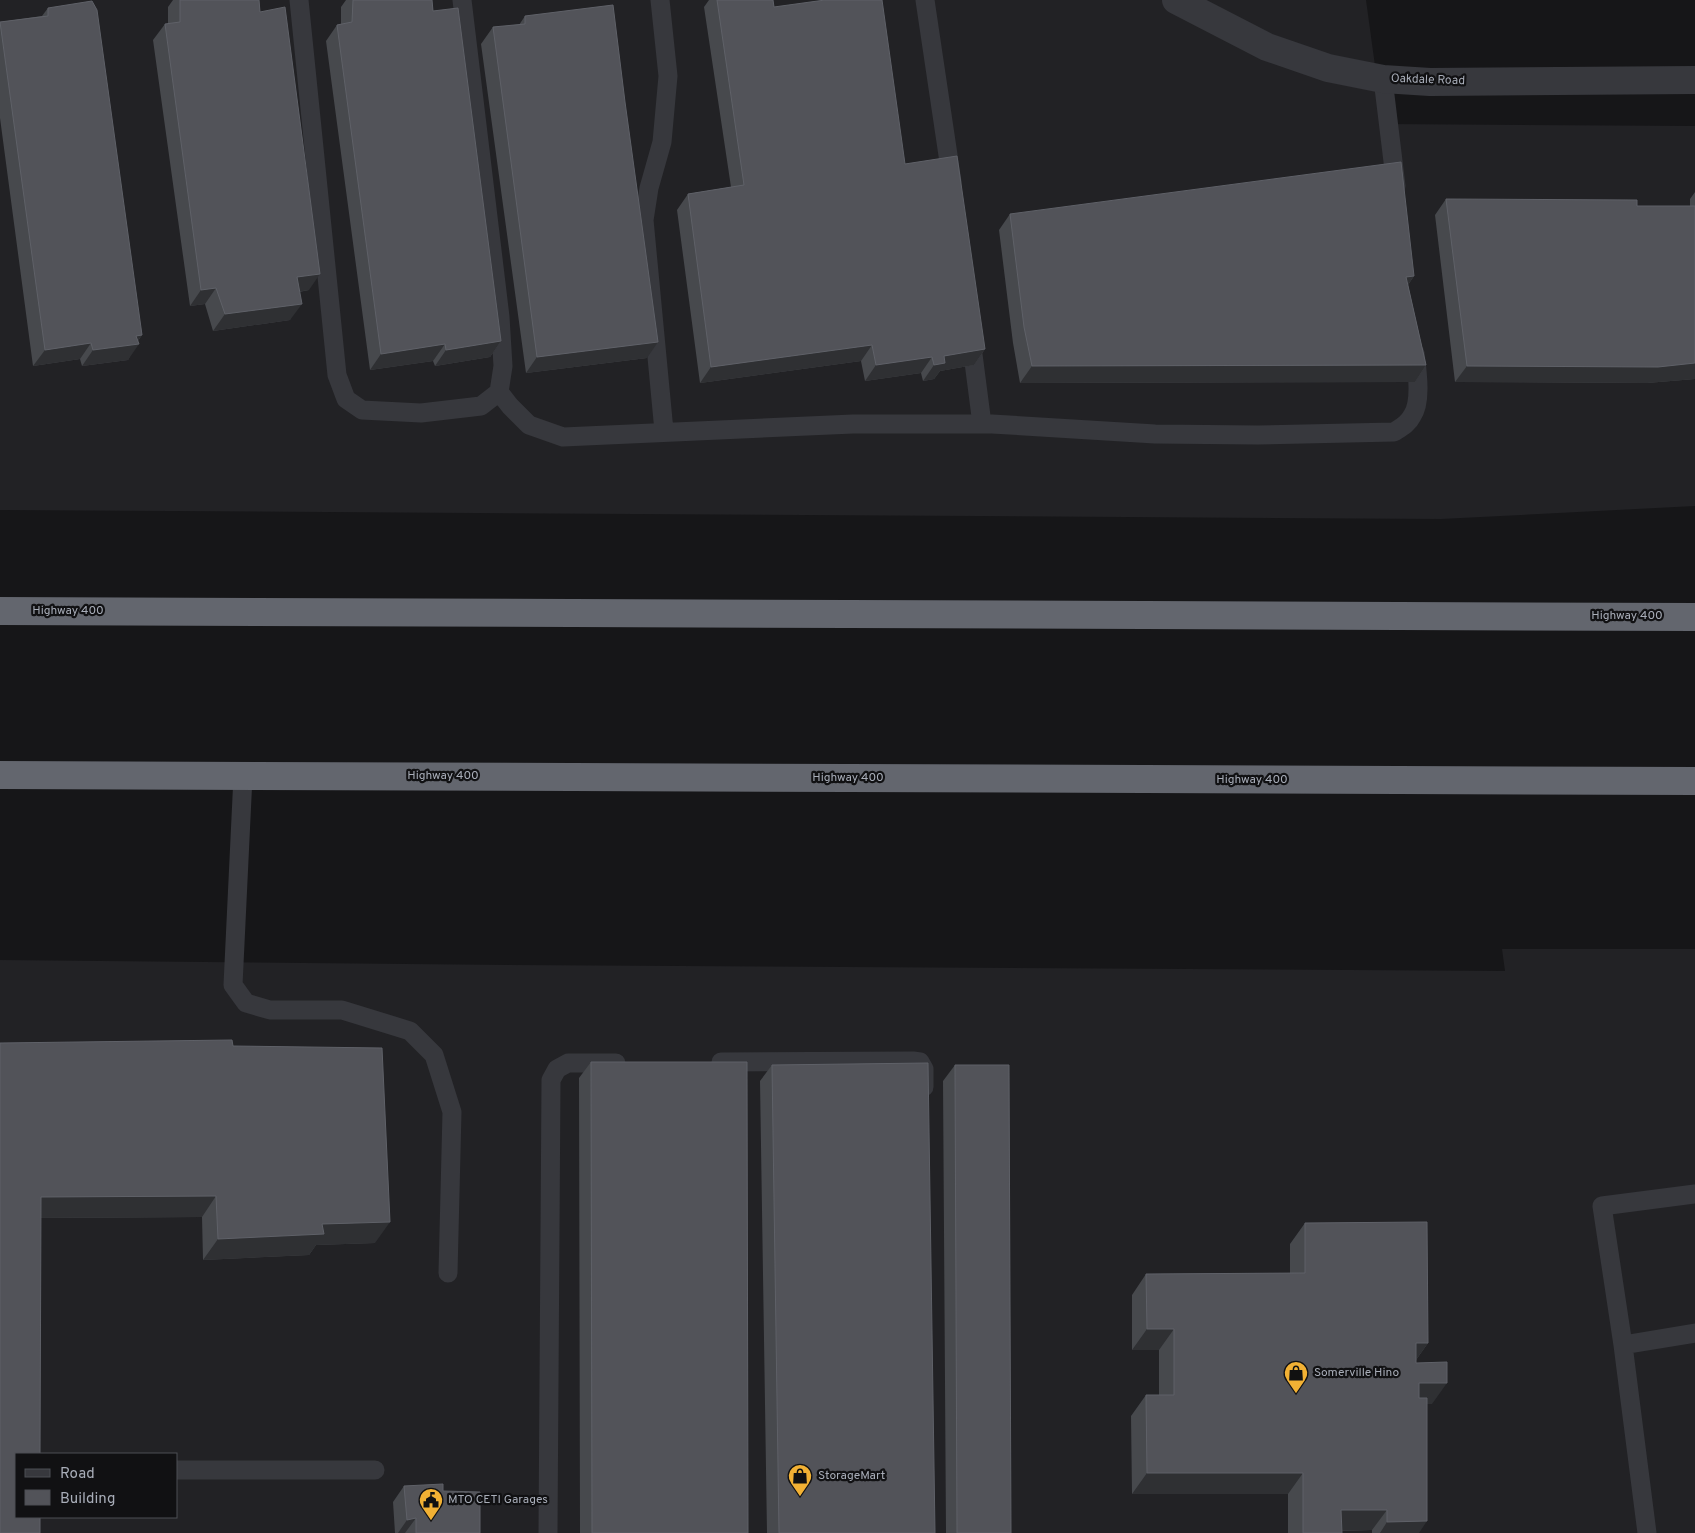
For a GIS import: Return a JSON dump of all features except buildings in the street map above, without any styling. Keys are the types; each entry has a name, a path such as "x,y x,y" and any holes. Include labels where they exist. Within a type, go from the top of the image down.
{"highway":[{"name":"Highway 400","path":"0,611 1695,617"},
{"name":"Highway 400","path":"0,775 1695,781"}],"street":[{"name":"Oakdale Road","path":"1176,0 1267,47 1328,68 1383,79 1430,82 1695,80"}],"lane":[{"path":"300,0 337,375 346,399 362,410 421,413 481,406 499,392 503,366 500,317 462,0"},
{"path":"660,0 668,76 662,142 644,220 664,431"},
{"path":"924,0 954,201"},
{"path":"1383,79 1398,208"},
{"path":"969,318 982,424"},
{"path":"499,392 529,426 563,437 853,424 982,424 1154,434 1258,435 1394,432 1405,425 1414,414 1418,391 1413,334"},
{"path":"243,776 233,985 246,1004 270,1010 342,1010 410,1030 434,1055 452,1112 448,1273"},
{"path":"548,1533 551,1080 557,1069 568,1063 634,1062"},
{"path":"700,1062 920,1062 924,1069 925,1109"},
{"path":"738,1062 738,1082"},
{"path":"1647,1533 1623,1345 1602,1206 1695,1194"},
{"path":"1623,1345 1695,1333"},
{"path":"178,1470 375,1470"}],"shaded area":[{"path":"0,0 1366,0 1383,124 1695,126 1695,506 1441,519 0,510"},
{"path":"1502,949 1695,949 1695,1533 0,1533 0,960 1505,971"}],"place":[{"name":"Somerville Hino","path":"1296,1394"},
{"name":"StorageMart","path":"800,1497"},
{"name":"MTO CETI Garages","path":"431,1521"}]}
